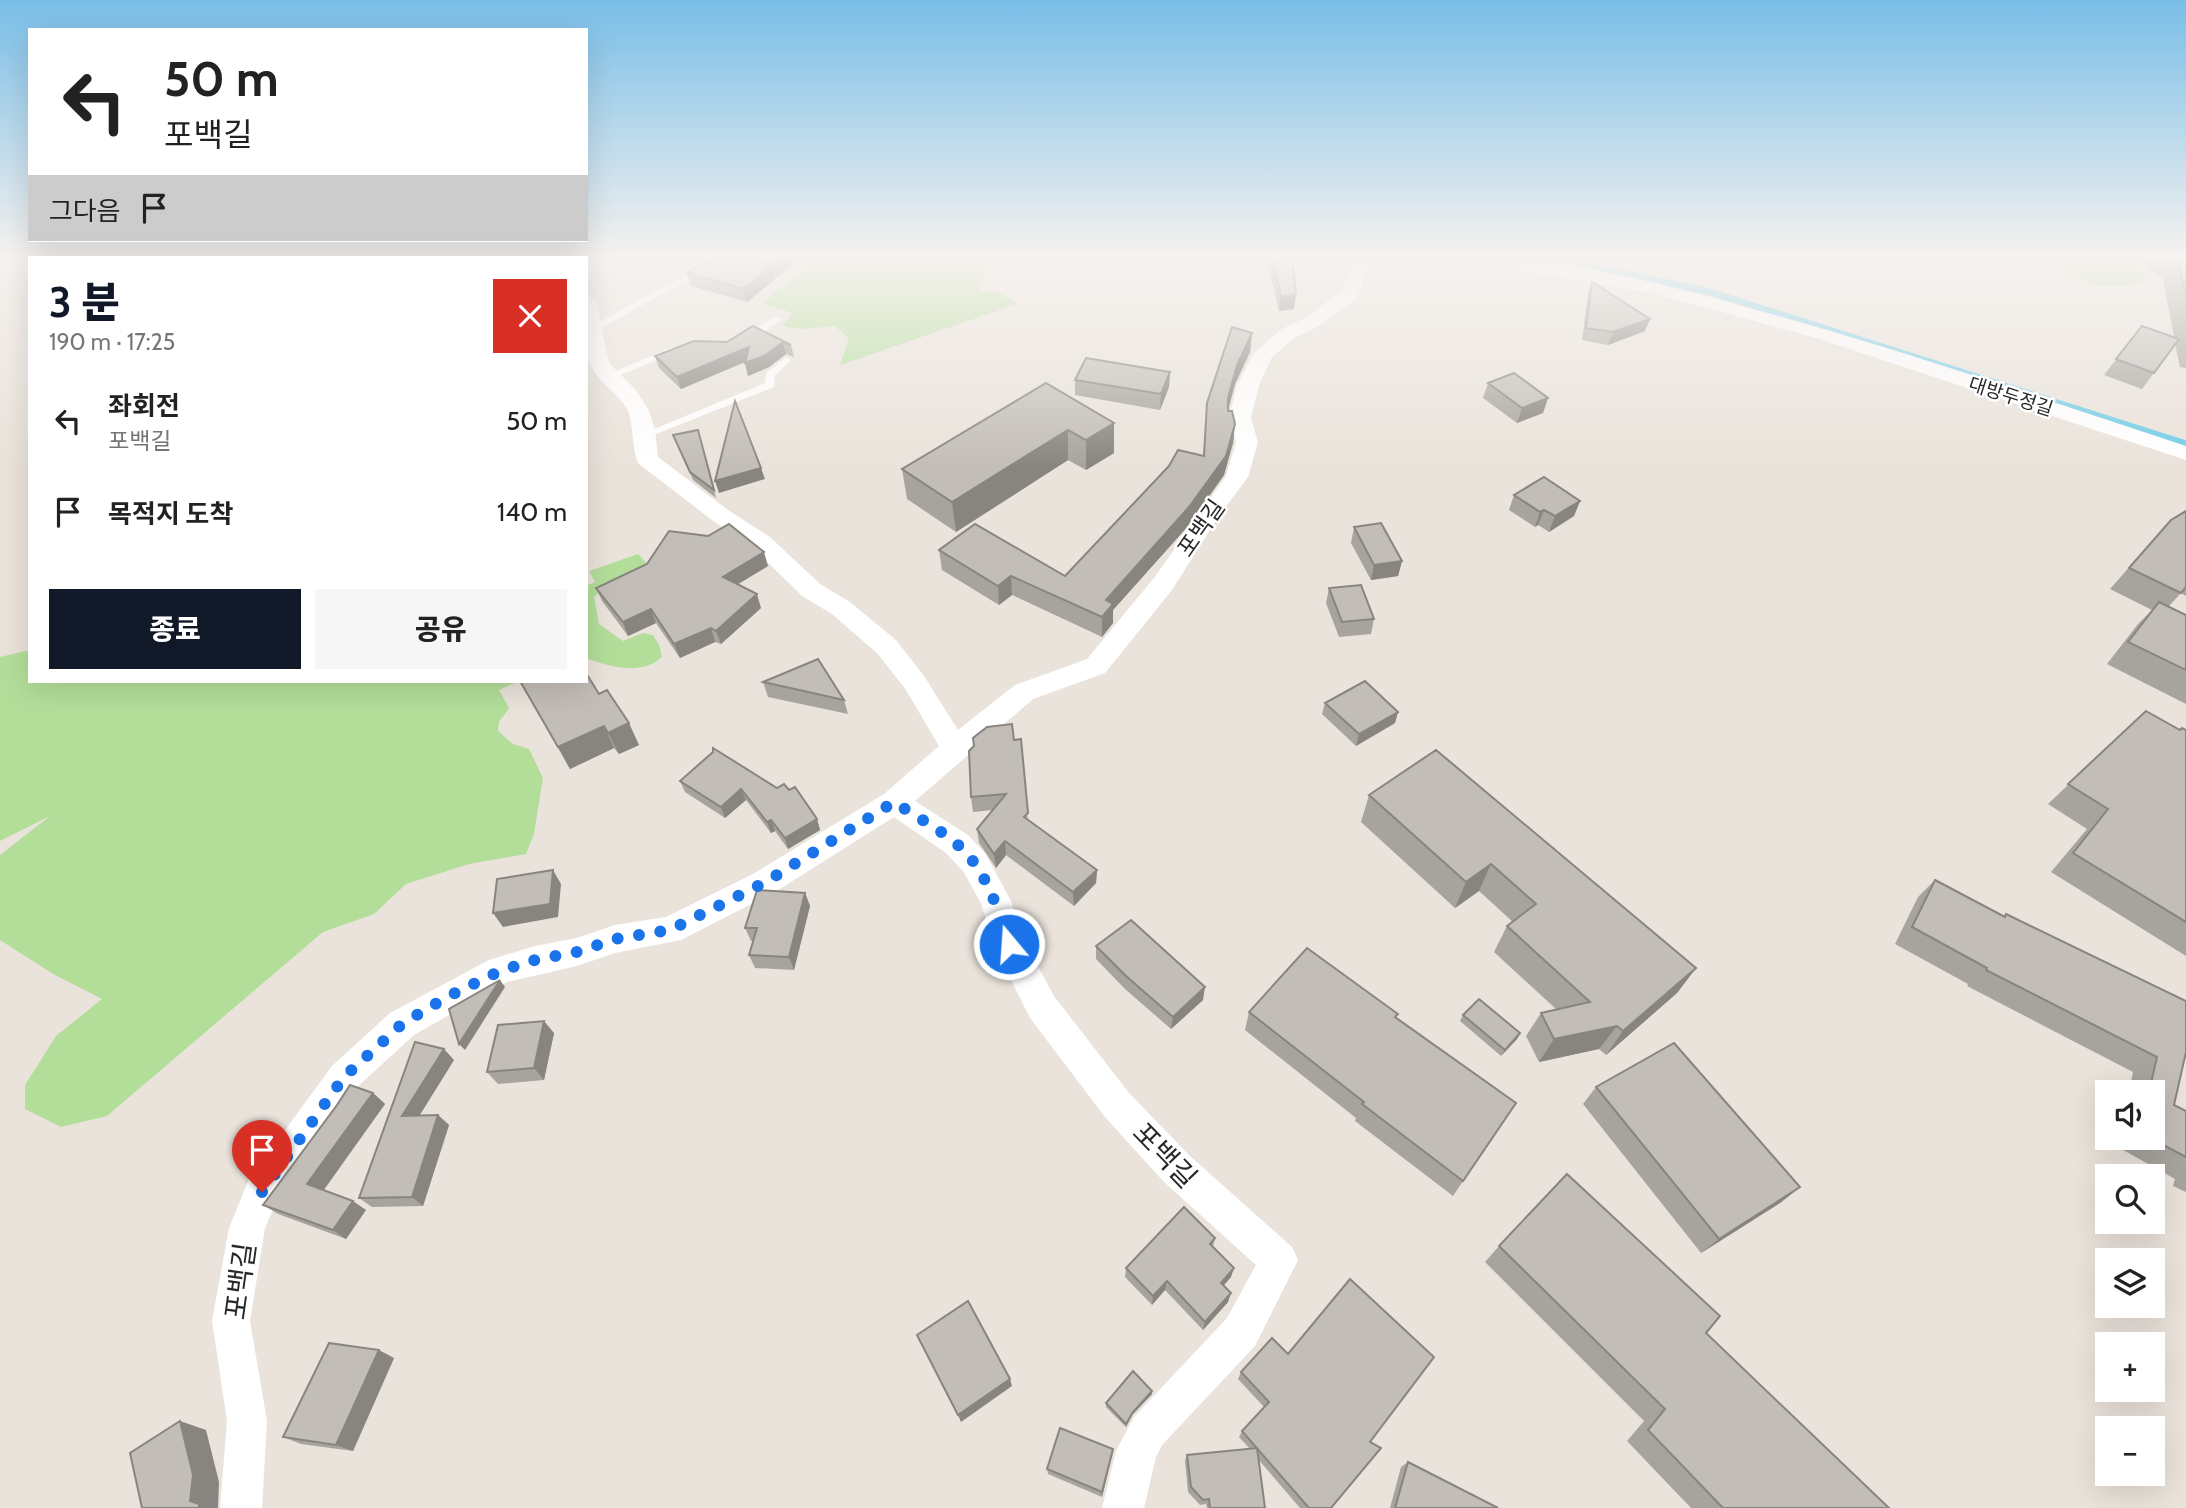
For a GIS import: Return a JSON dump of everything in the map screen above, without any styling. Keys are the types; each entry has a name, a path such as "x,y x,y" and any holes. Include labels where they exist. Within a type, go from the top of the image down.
{"street":[{"name":"포백길","path":"241,1508 247,1421 231,1321 247,1228 262,1192 344,1077 402,1024 447,997 500,971 535,960 577,952 615,939 670,930 764,883 894,802 954,748 1024,692 1096,666 1163,584 1208,515 1237,477 1247,442 1240,418 1248,385 1263,354 1287,334 1303,326"},
{"name":"대방두정길","path":"1795,326 2186,453"},
{"path":"592,329 598,369 625,390 647,434 647,459 762,543 811,590 841,608 887,647 915,683 954,748"},
{"name":"포백길","path":"894,802 957,844 974,862 996,901 1009,944 1042,1007 1117,1105 1185,1178 1279,1260 1241,1332 1148,1432 1137,1451 1123,1508"}],"lane":[{"path":"592,329 597,326"},
{"path":"736,345 765,326"},
{"path":"598,369 685,348"},
{"path":"647,434 770,385 770,375 786,360"}],"green space":[{"path":"785,326 831,326 803,329"},
{"path":"835,326 952,326 840,365 849,339"},
{"path":"638,554 651,568 648,574 594,596 599,624 623,641 643,633 653,635 662,657 654,663 635,668 615,667 588,659 588,585 595,582 589,571"},
{"path":"28,650 28,683 515,683 499,690 509,708 499,722 498,731 513,744 529,749 543,778 534,834 526,854 469,864 406,884 374,914 323,932 107,1116 61,1127 25,1109 25,1085 56,1036 102,999 53,974 0,940 0,855 50,816 0,841 0,657"}],"building":[{"path":"754,326 791,345 783,342 766,355 745,363 749,347 677,377 655,356 694,341 727,342"},
{"path":"1586,326 1629,326 1613,332"},
{"path":"2142,326 2179,339 2154,373 2116,359"},
{"path":"1232,327 1252,333 1237,365 1228,398 1228,411 1232,411 1235,424 1226,456 1189,507 1106,600 1113,604 1102,617 1011,576 998,586 939,550 975,524 1065,576 1169,466 1178,450 1204,456 1207,403"},
{"path":"1086,358 1170,372 1161,394 1075,380"},
{"path":"1514,373 1548,398 1522,408 1488,383"},
{"path":"1046,383 1114,423 1086,440 1068,430 952,502 902,469"},
{"path":"735,401 761,468 715,481"},
{"path":"698,430 714,490 690,472 673,435"},
{"path":"1544,477 1580,501 1555,516 1544,510 1540,512 1514,495"},
{"path":"2186,511 2186,587 2181,593 2129,568 2171,520"},
{"path":"1381,523 1402,561 1374,565 1354,527"},
{"path":"729,524 764,552 723,577 757,594 716,631 711,628 674,644 651,609 623,622 596,588 647,564 669,531 708,536"},
{"path":"1361,585 1374,619 1342,622 1329,588"},
{"path":"2159,602 2186,615 2186,670 2128,642"},
{"path":"818,659 844,700 763,682"},
{"path":"588,676 599,694 607,690 629,723 608,733 604,726 558,747 521,683 588,683"},
{"path":"1365,681 1398,712 1359,734 1325,703"},
{"path":"2146,711 2180,730 2186,730 2186,922 2073,853 2108,809 2068,784"},
{"path":"1012,724 1014,740 1021,739 1028,813 1024,817 1097,870 1073,892 1005,841 994,854 977,829 1006,794 971,797 969,751 974,746 973,738 987,727"},
{"path":"713,748 777,788 784,784 789,790 795,787 817,819 785,838 771,820 767,822 741,789 721,807 680,781 713,752"},
{"path":"1436,750 1696,968 1623,1031 1617,1026 1554,1039 1541,1013 1590,1002 1507,926 1536,904 1491,864 1466,882 1369,795"},
{"path":"553,870 550,904 493,913 497,879"},
{"path":"1935,880 2005,917 2006,914 2186,1001 2186,1052 2174,1105 2186,1111 2186,1157 2165,1146 2165,1080 2152,1080 2157,1057 1986,970 1987,968 1912,927"},
{"path":"757,890 805,893 789,957 749,955 757,928 745,928"},
{"path":"1131,920 1205,987 1173,1017 1096,946"},
{"path":"1307,948 1398,1014 1395,1017 1516,1103 1463,1181 1362,1104 1364,1102 1249,1012"},
{"path":"500,980 459,1044 449,1009"},
{"path":"1479,999 1520,1033 1505,1050 1463,1015"},
{"path":"544,1021 534,1068 487,1072 498,1025"},
{"path":"415,1042 444,1049 402,1116 438,1115 412,1197 359,1198"},
{"path":"1674,1043 1800,1187 1719,1239 1596,1087"},
{"path":"350,1085 373,1093 307,1184 353,1201 333,1230 263,1205 337,1105"},
{"path":"1567,1174 1720,1316 1706,1333 1889,1508 1723,1508 1648,1430 1665,1409 1499,1246"},
{"path":"1184,1207 1215,1238 1210,1244 1234,1268 1221,1283 1231,1293 1205,1322 1167,1281 1153,1296 1126,1268"},
{"path":"1350,1279 1434,1357 1370,1442 1381,1448 1331,1508 1309,1508 1242,1431 1269,1402 1241,1372 1272,1338 1288,1354"},
{"path":"968,1301 1010,1379 958,1415 917,1335"},
{"path":"329,1343 379,1350 336,1445 283,1437"},
{"path":"1133,1371 1152,1391 1126,1424 1106,1403"},
{"path":"180,1421 193,1475 190,1501 199,1504 199,1508 142,1508 130,1453"},
{"path":"1060,1428 1113,1449 1102,1492 1047,1469"},
{"path":"1257,1448 1265,1508 1210,1508 1209,1499 1203,1500 1191,1487 1187,1455"},
{"path":"1408,1462 1498,1508 1395,1508"}],"waterway":[{"path":"1818,326 2186,444"}],"route":[{"path":"262,1192 344,1077 402,1024 447,997 500,971 535,960 577,952 615,939 670,930 764,883 894,802 957,844 974,862 996,901 1009,944"}]}
